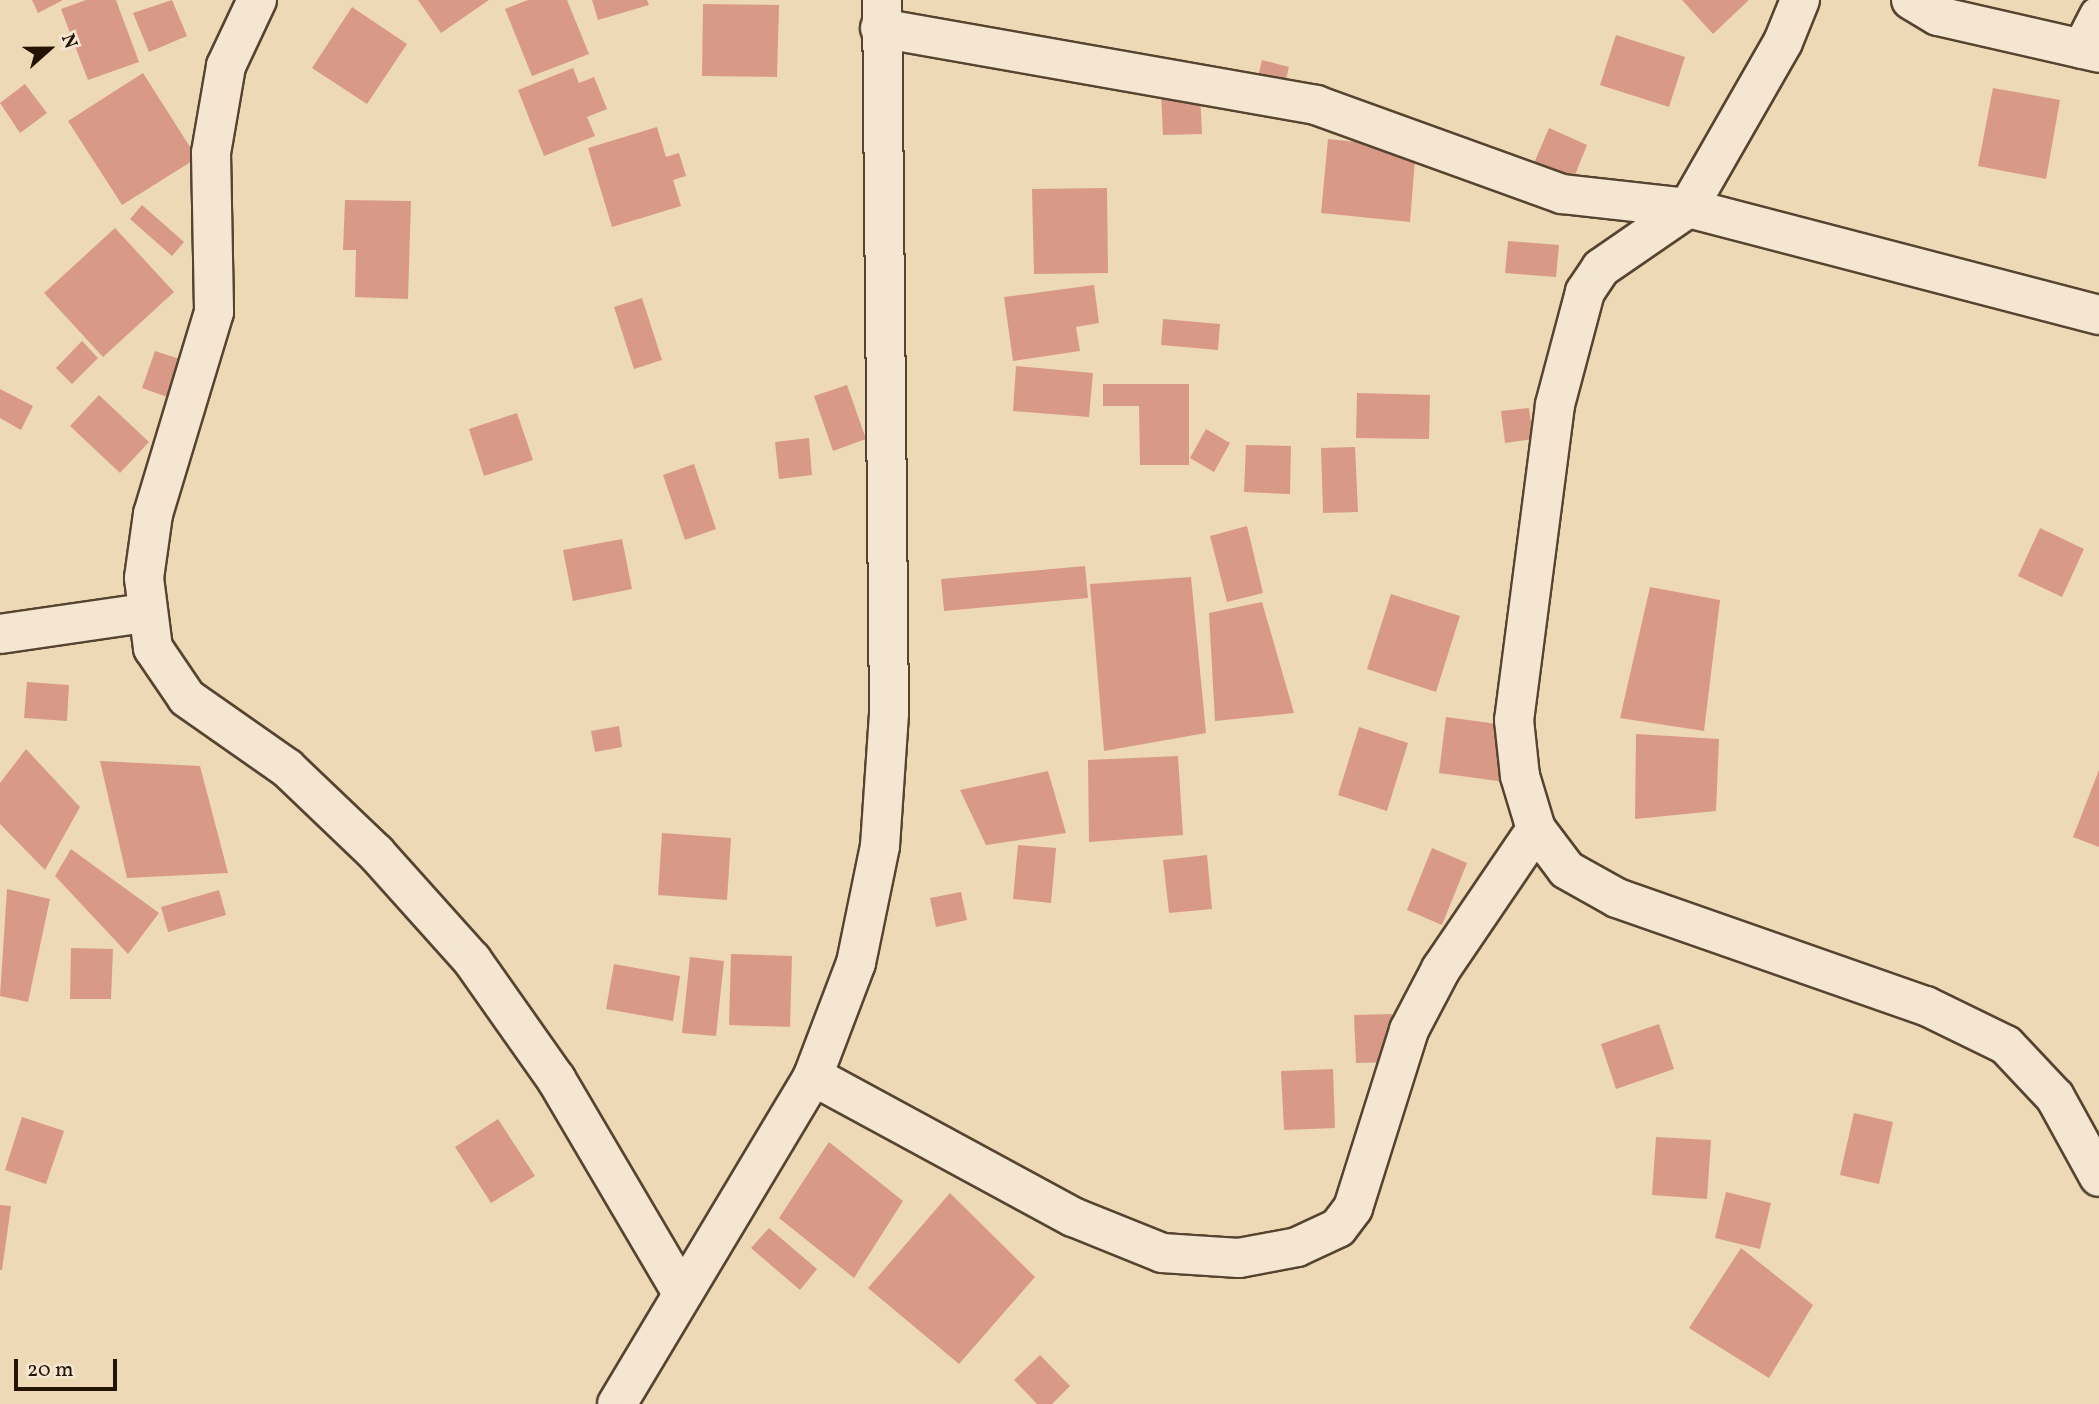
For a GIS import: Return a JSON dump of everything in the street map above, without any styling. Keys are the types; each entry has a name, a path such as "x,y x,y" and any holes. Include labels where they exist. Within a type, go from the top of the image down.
{"street":[{"path":"257,0 224,78 211,153 214,312 153,514 144,613 153,648 187,698 287,768 376,853 472,960 556,1079 682,1293"},
{"path":"1800,0 1783,42 1688,208 1601,268 1585,292 1555,405 1514,720 1520,776 1536,829 1567,870 1617,898 1822,967 2006,1045 2055,1097 2099,1177"},
{"path":"1912,0 1938,16 2093,39"},
{"path":"617,1404 813,1076 856,963 880,846 890,714 881,14 1316,105 1562,194 1688,208 2099,315"},
{"path":"0,634 144,613"},
{"path":"813,1076 1073,1217 1162,1253 1239,1258 1297,1247 1338,1228 1353,1208 1409,1030 1441,969 1536,829"}],"building":[{"path":"32,0 63,0 38,13"},
{"path":"86,0 116,0 139,62 88,80 61,9"},
{"path":"172,0 187,36 149,52 133,13"},
{"path":"418,0 489,0 441,33"},
{"path":"528,0 567,0 589,54 532,76 505,9"},
{"path":"592,0 647,0 649,5 598,20"},
{"path":"1682,0 1749,0 1713,34"},
{"path":"703,4 779,5 777,77 702,76"},
{"path":"352,7 407,44 367,104 312,68"},
{"path":"1616,35 1685,57 1669,107 1600,85"},
{"path":"1262,60 1289,67 1283,92 1256,86"},
{"path":"573,68 579,83 594,77 607,109 587,117 595,136 544,156 518,90"},
{"path":"143,73 197,158 122,205 68,121"},
{"path":"25,84 47,113 20,133 0,103"},
{"path":"1993,88 2060,100 2046,179 1978,166"},
{"path":"1161,91 1200,91 1202,134 1163,135"},
{"path":"657,127 666,157 679,153 686,176 673,180 681,206 612,227 588,148"},
{"path":"1549,128 1587,145 1573,180 1534,163"},
{"path":"1328,139 1416,148 1410,222 1321,213"},
{"path":"1107,188 1108,273 1034,274 1032,189"},
{"path":"345,200 411,201 408,299 355,297 356,250 343,250"},
{"path":"142,205 184,242 172,256 130,219"},
{"path":"115,228 174,292 103,357 44,293"},
{"path":"1508,241 1559,245 1556,277 1505,273"},
{"path":"1094,285 1099,323 1076,327 1080,351 1013,361 1004,297"},
{"path":"642,298 662,360 634,369 614,307"},
{"path":"1163,319 1220,324 1218,350 1161,345"},
{"path":"82,341 98,358 72,384 56,368"},
{"path":"155,351 186,361 173,399 142,388"},
{"path":"1016,366 1093,373 1089,417 1013,411"},
{"path":"1103,384 1189,384 1189,465 1140,465 1139,406 1103,406"},
{"path":"847,385 866,439 833,451 814,396"},
{"path":"0,389 33,406 21,430 0,418"},
{"path":"1357,393 1430,395 1429,439 1356,438"},
{"path":"99,395 149,442 120,473 70,426"},
{"path":"1529,408 1533,439 1505,443 1501,411"},
{"path":"517,413 533,460 484,476 469,429"},
{"path":"1206,429 1230,443 1214,472 1190,458"},
{"path":"809,438 812,475 779,479 775,442"},
{"path":"1246,445 1291,446 1290,494 1244,492"},
{"path":"1355,447 1358,512 1323,513 1321,448"},
{"path":"694,464 716,529 685,540 663,475"},
{"path":"1247,526 1263,593 1227,602 1210,536"},
{"path":"2040,528 2084,549 2062,597 2018,576"},
{"path":"622,539 632,589 573,601 563,550"},
{"path":"1085,566 1088,598 944,611 941,579"},
{"path":"1191,577 1206,733 1104,751 1090,584"},
{"path":"1650,587 1720,600 1704,731 1620,718"},
{"path":"1391,594 1460,616 1436,692 1367,669"},
{"path":"1262,602 1294,713 1215,721 1209,613"},
{"path":"27,682 69,685 67,721 24,718"},
{"path":"1446,717 1512,726 1505,782 1439,773"},
{"path":"619,726 622,747 595,752 591,731"},
{"path":"1359,727 1408,743 1387,811 1338,795"},
{"path":"1636,734 1719,739 1716,811 1635,819"},
{"path":"26,749 80,807 45,870 0,824 0,783"},
{"path":"1178,756 1183,835 1089,842 1088,760"},
{"path":"100,761 200,766 228,873 127,878"},
{"path":"2099,770 2099,847 2073,837"},
{"path":"1048,771 1066,833 986,845 960,790"},
{"path":"662,833 731,838 727,900 658,895"},
{"path":"1018,845 1056,848 1051,903 1013,899"},
{"path":"1432,848 1467,863 1442,925 1407,910"},
{"path":"71,849 159,913 128,954 55,876"},
{"path":"1207,855 1212,909 1169,913 1163,860"},
{"path":"7,889 50,899 28,1002 0,996"},
{"path":"219,890 226,915 168,932 161,907"},
{"path":"961,892 967,920 936,927 930,898"},
{"path":"71,948 113,949 111,999 70,999"},
{"path":"731,954 792,956 790,1027 729,1025"},
{"path":"690,957 724,961 716,1036 682,1033"},
{"path":"614,964 680,976 673,1021 606,1009"},
{"path":"1392,1014 1394,1062 1356,1063 1354,1015"},
{"path":"1659,1024 1674,1069 1616,1089 1601,1044"},
{"path":"1333,1069 1335,1128 1284,1130 1281,1071"},
{"path":"1854,1113 1893,1122 1879,1184 1840,1175"},
{"path":"22,1117 64,1131 46,1184 5,1170"},
{"path":"498,1119 535,1176 491,1203 455,1147"},
{"path":"1656,1137 1711,1140 1707,1199 1652,1195"},
{"path":"829,1142 903,1201 854,1278 779,1218"},
{"path":"1726,1192 1771,1203 1760,1249 1715,1238"},
{"path":"950,1193 1035,1277 959,1364 868,1288"},
{"path":"0,1205 11,1206 2,1270 0,1270"},
{"path":"769,1228 817,1269 800,1290 751,1248"},
{"path":"1741,1248 1813,1305 1769,1378 1689,1328"},
{"path":"1040,1355 1070,1386 1052,1404 1037,1404 1014,1380"}]}
